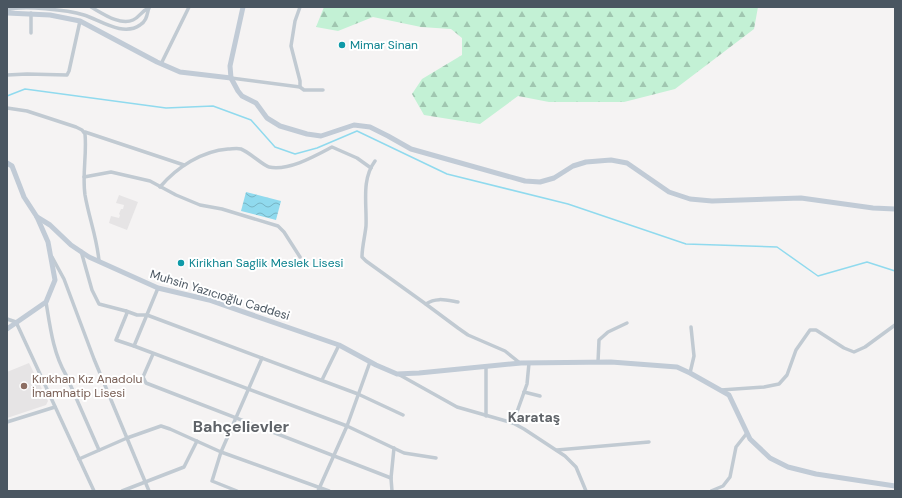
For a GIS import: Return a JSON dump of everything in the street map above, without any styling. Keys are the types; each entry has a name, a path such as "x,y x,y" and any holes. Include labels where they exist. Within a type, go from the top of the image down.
{"street":[{"path":"7,11 38,8 66,11 84,15 113,26 128,29 139,26 146,19 149,8 141,10 140,14 133,20 125,21 119,20 91,7"},
{"path":"161,64 189,7"},
{"path":"243,7 230,66 231,78 242,96 256,103 267,118 280,126 307,134 321,136 354,125 370,127 411,149 525,182 540,182 554,178 572,166 586,162 611,160 627,163 669,192 690,199 712,201 801,198 873,208 895,209"},
{"path":"300,7 295,20 291,46 300,81 300,87"},
{"path":"7,11 50,15 80,21 161,64 180,72 300,87 304,90 323,90"},
{"path":"31,13 31,33"},
{"path":"7,75 67,75 80,21"},
{"path":"7,108 26,111 76,127 84,132 184,165"},
{"path":"84,132 86,139 84,177 85,195 96,236 99,261"},
{"path":"160,186 184,165 217,150 240,148 255,157 267,167 280,168 305,160 332,147 357,158 371,168"},
{"path":"375,161 371,168 365,193 366,218 362,257 447,321 468,335 505,351 521,363"},
{"name":"Muhsin Yazıcıoğlu Caddesi","path":"7,162 12,166 24,197 36,217 50,225 71,245 99,261 158,288 209,300 339,345 370,362 398,374"},
{"path":"84,177 111,172 150,181 176,195 200,205 222,209 278,226 284,232 300,257"},
{"path":"36,217 48,242 55,280 46,302 50,329 61,366 100,450"},
{"path":"81,251 92,290 99,304 137,315 147,314 358,394 403,416"},
{"path":"49,252 64,279 94,359 149,491"},
{"path":"134,346 158,288"},
{"path":"426,304 437,299 458,302"},
{"path":"7,329 46,302"},
{"path":"126,311 127,313 116,340 347,426 404,453 436,458"},
{"path":"7,319 16,322 94,491"},
{"path":"598,362 599,340 608,332 627,323"},
{"path":"720,390 764,387 779,384 787,375 796,350 810,330 816,330 844,348 854,352 865,347 895,325"},
{"path":"690,373 694,356 691,327"},
{"path":"322,380 339,345"},
{"path":"153,354 144,377 146,383 391,478"},
{"path":"237,491 212,481 221,452 250,389 262,358"},
{"path":"319,489 347,426 370,362"},
{"path":"398,374 521,363 598,362 677,367 729,395 750,439 770,458 788,467 816,474 895,486"},
{"path":"513,423 527,384 529,363"},
{"path":"486,367 486,416"},
{"path":"398,374 457,407 513,423 565,456 576,467 586,491"},
{"path":"524,392 540,396"},
{"path":"7,422 55,407"},
{"path":"79,459 127,438 161,426 221,452 319,489 329,491"},
{"path":"711,491 723,486 730,477 736,447 747,433"},
{"path":"122,491 184,467 197,441"},
{"path":"556,450 649,442"},
{"path":"392,491 391,478 394,448"}],"shaded area":[{"path":"119,195 138,202 127,230 109,223 111,216 119,218 121,209 123,209 124,205 116,203"},
{"name":"Kırıkhan Kız Anadolu İmamhatip Lisesi","path":"29,363 48,401 46,405 7,418 7,372"}],"green space":[{"path":"324,7 758,7 754,29 675,89 624,102 549,102 518,96 480,124 424,115 412,94 422,79 462,55 462,38 451,29 421,27 373,17 338,31 316,27"}],"water":[{"path":"246,192 281,201 276,220 241,211"}],"waterway":[{"path":"7,96 25,89 166,108 213,106 251,120 275,147 295,154 317,148 357,131 447,174 568,204 686,244 777,247 818,276 867,262 895,271"}],"place":[{"name":"Mimar Sinan","path":"342,45"},
{"name":"Kirikhan Saglik Meslek Lisesi","path":"181,263"},
{"name":"Kırıkhan Kız Anadolu İmamhatip Lisesi","path":"24,386"}],"district":[{"name":"Karataş","path":"534,417"},
{"name":"Bahçelievler","path":"241,426"}]}
